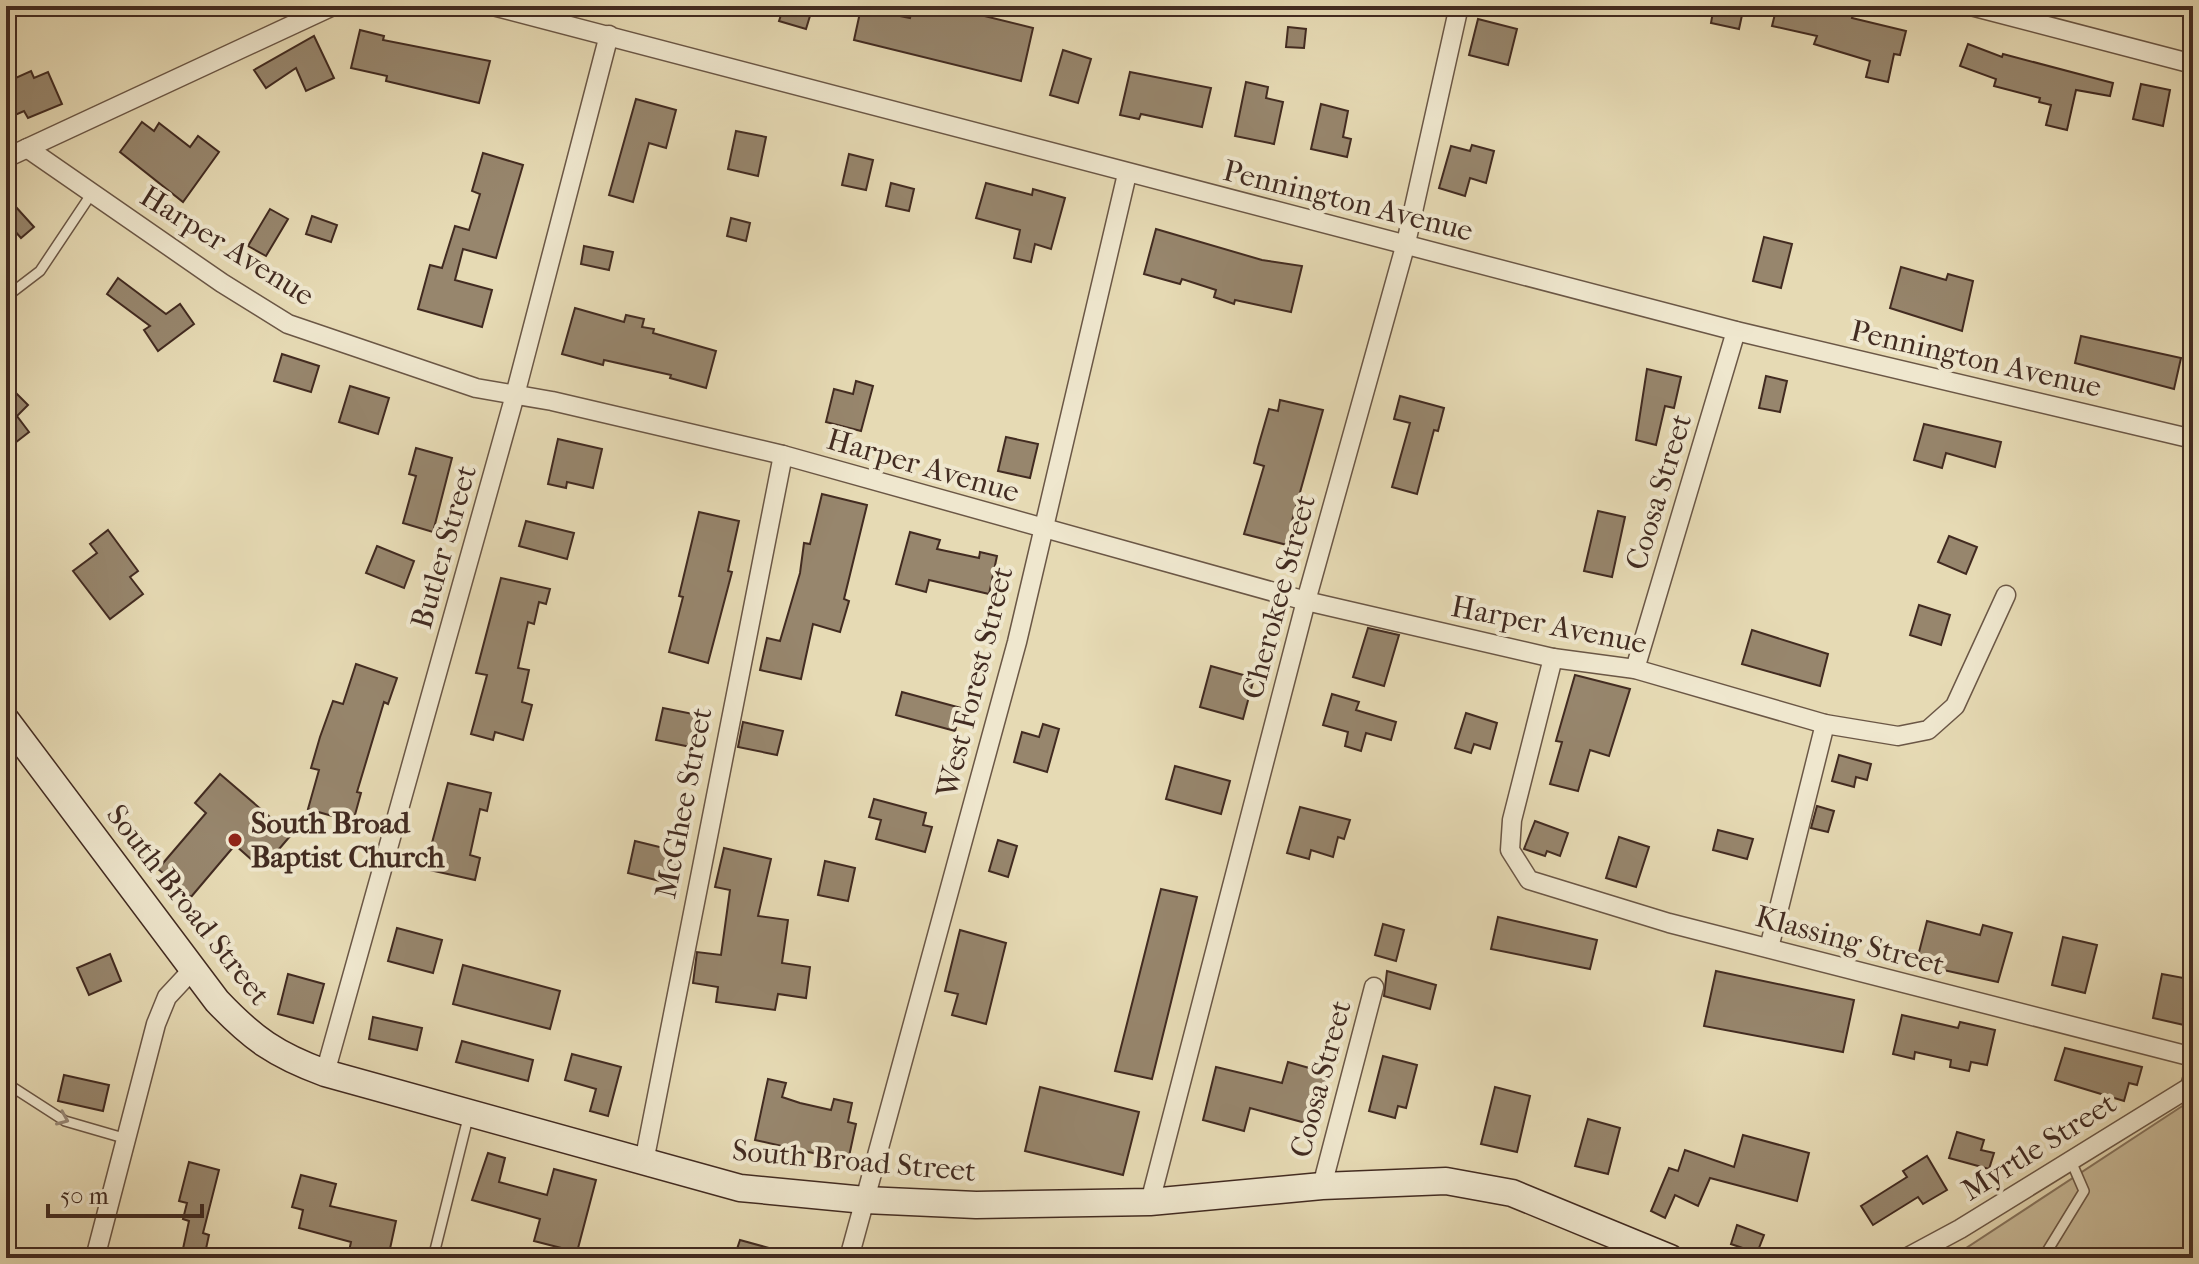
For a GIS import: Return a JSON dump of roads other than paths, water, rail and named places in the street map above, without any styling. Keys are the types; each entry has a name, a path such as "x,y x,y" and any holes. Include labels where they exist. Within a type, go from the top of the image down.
{"main road":[{"name":"South Broad Street","path":"6,720 217,1001 250,1036 283,1058 325,1073 740,1188 865,1200 976,1205 1150,1202 1322,1186 1446,1181 1512,1193 1670,1258"}],"street":[{"path":"6,158 333,6"},
{"name":"Pennington Avenue","path":"493,6 1736,331 2193,439"},
{"name":"Cherokee Street","path":"1150,1202 1306,601 1406,243 1459,6"},
{"path":"1971,6 2193,64"},
{"name":"Butler Street","path":"325,1073 515,395 609,35"},
{"name":"Harper Avenue","path":"27,148 222,283 288,324 476,388 783,455 1306,601 1553,658 1635,669 1825,724 1898,736 1928,730 1955,706 2006,595"},
{"name":"West Forest Street","path":"849,1258 1017,642 1127,174"},
{"name":"Coosa Street","path":"1635,669 1736,331"},
{"name":"McGhee Street","path":"644,1162 704,842 783,455"},
{"name":"Klassing Street","path":"1553,658 1512,820 1510,850 1529,880 1669,923 2193,1057"},
{"path":"1769,948 1825,724"},
{"path":"95,1258 156,1024 167,997 194,968"},
{"name":"Coosa Street","path":"1322,1186 1374,987"},
{"name":"Myrtle Street","path":"1906,1258 2071,1160 2192,1083"}],"lane":[{"path":"6,297 40,271 92,193"},
{"path":"6,1083 65,1121 127,1139"},
{"path":"433,1258 470,1112"},
{"path":"2043,1258 2084,1191 2071,1160"}],"place":[{"name":"South Broad Baptist Church","path":"235,840"}]}
